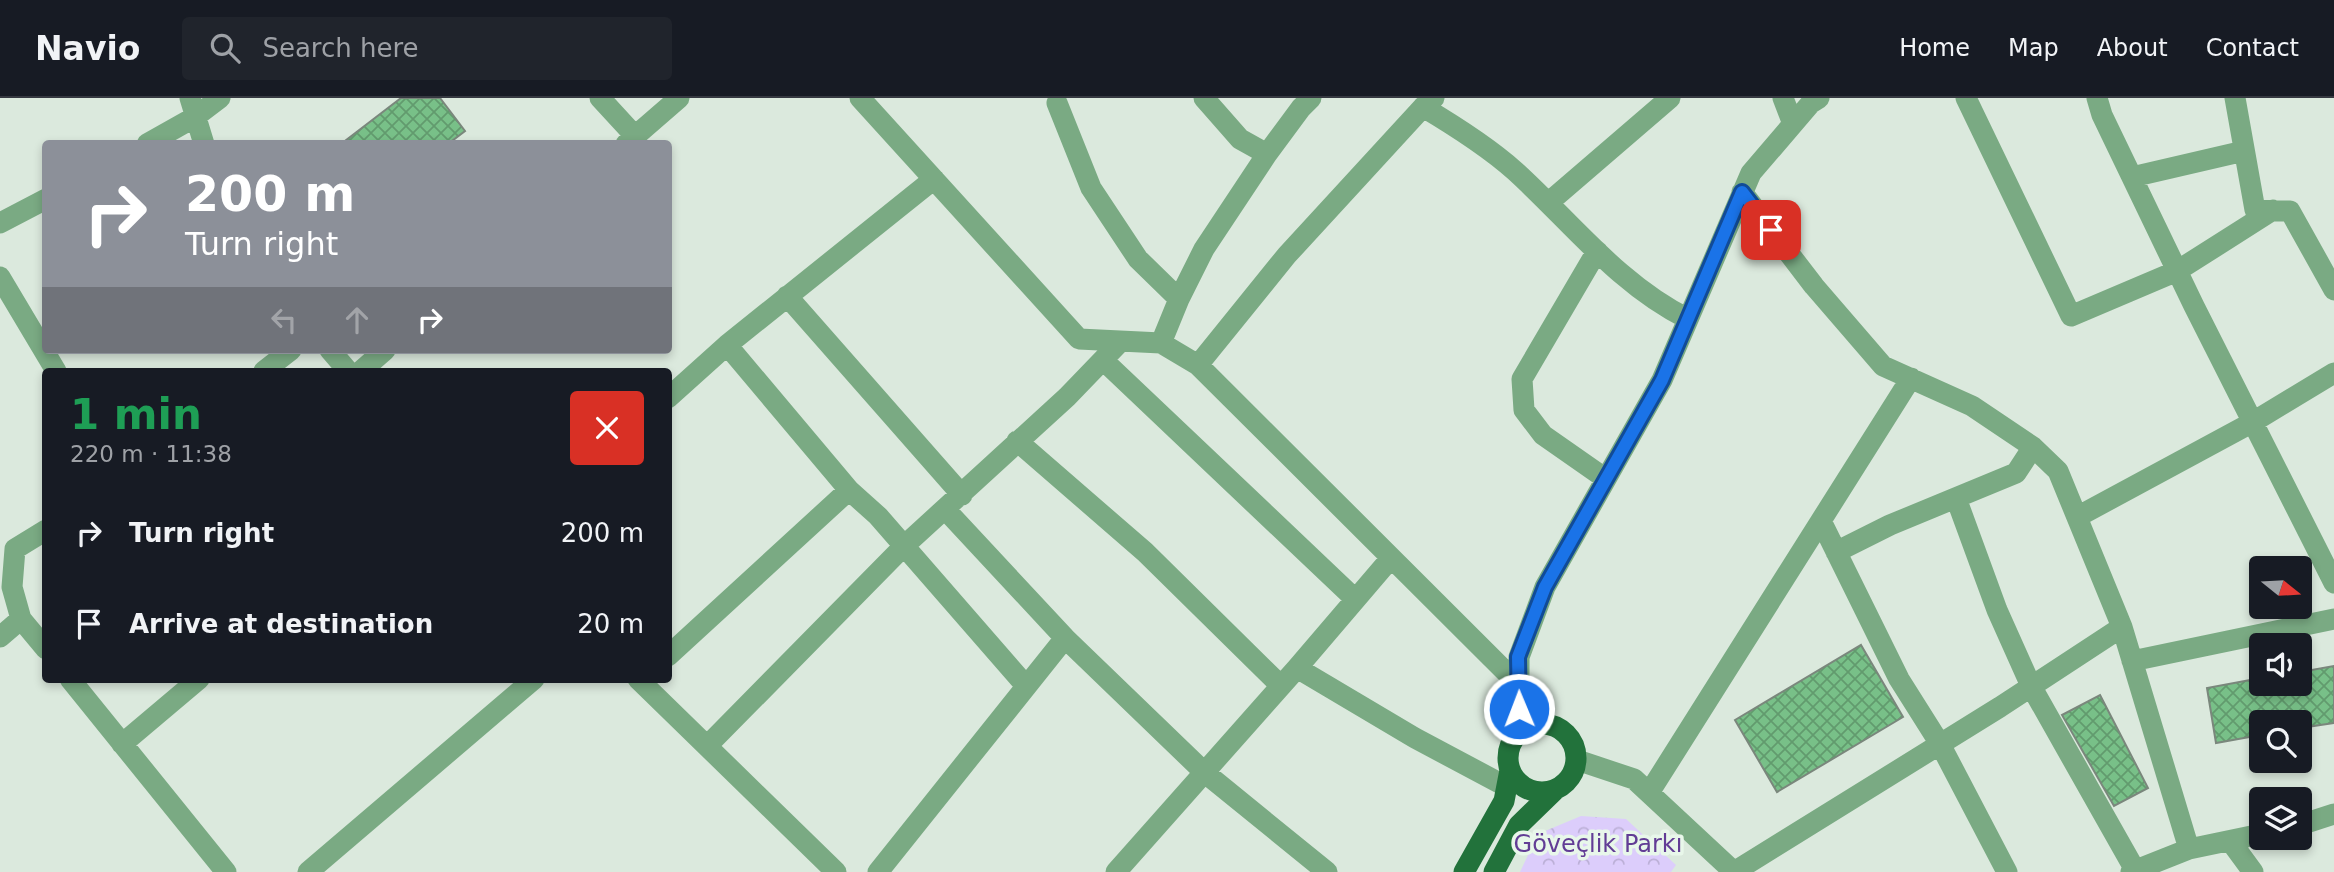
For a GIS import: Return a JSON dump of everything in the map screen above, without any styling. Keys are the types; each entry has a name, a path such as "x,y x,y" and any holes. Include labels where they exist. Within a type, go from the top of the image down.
{"main road":[{"path":"1464,872 1504,801 1511,744 1519,733 1531,726 1544,723 1557,727 1568,735 1575,746 1577,760 1574,773 1566,784 1554,791 1519,825 1494,872"},
{"path":"1508,778 1541,793 1554,791"}],"street":[{"path":"152,140 192,107 220,98"},
{"path":"600,98 630,140 679,98"},
{"path":"860,98 1079,339 1161,342 1198,365 1519,685"},
{"path":"1204,98 1240,139 1267,154"},
{"path":"1161,342 1204,248 1267,154 1311,98"},
{"path":"1548,203 1671,98"},
{"path":"1783,98 1793,124"},
{"path":"1519,733 1518,657 1545,587 1662,380 1751,173 1811,103 1819,98"},
{"path":"1966,98 2071,316 2177,271 2273,210"},
{"path":"2098,98 2102,115 2177,271 2334,583"},
{"path":"2235,98 2255,210 2290,211 2334,290"},
{"path":"1198,365 1287,255 1428,102 1513,169 1635,288 1665,308 1688,319"},
{"path":"1057,103 1091,188 1138,259 1179,299"},
{"path":"192,107 203,140"},
{"path":"2132,177 2244,151"},
{"path":"672,394 727,345 934,179"},
{"path":"1742,192 1814,286 1883,366 1972,406 2033,447 2058,471 2122,627 2189,849"},
{"path":"0,223 42,201"},
{"path":"1597,251 1522,379 1524,410 1543,435 1606,479"},
{"path":"0,277 42,348"},
{"path":"787,296 962,495"},
{"path":"707,746 904,546 1068,397 1120,342"},
{"path":"727,345 849,490 878,516 1026,686"},
{"path":"268,368 286,354"},
{"path":"333,354 345,368"},
{"path":"364,368 380,354"},
{"path":"1103,360 1355,599"},
{"path":"2077,517 2253,422 2334,373"},
{"path":"1649,793 1911,379"},
{"path":"1017,441 1145,552 1281,686"},
{"path":"1836,552 1890,525 2015,472 2033,447"},
{"path":"672,652 849,490"},
{"path":"1956,498 1997,610 2031,686 2133,871 2189,849 2249,837"},
{"path":"945,509 1065,638 1204,772 1326,872"},
{"path":"1821,521 1899,679 1940,744 2007,872"},
{"path":"42,532 15,549 12,587 21,619 42,644"},
{"path":"1116,872 1391,558"},
{"path":"0,637 21,619"},
{"path":"2132,662 2334,619"},
{"path":"1577,760 1634,779 1734,872 2122,627"},
{"path":"878,872 1065,638"},
{"path":"1297,668 1415,738 1508,778"},
{"path":"73,683 226,872"},
{"path":"122,744 194,683"},
{"path":"308,872 529,683"},
{"path":"644,683 836,872"},
{"path":"2312,821 2334,814"},
{"path":"2231,842 2253,872"}],"green space":[{"name":"Göveçlik Parkı","path":"1581,816 1626,819 1676,865 1671,872 1520,872 1538,834"}],"building":[{"path":"401,98 440,98 465,131 453,140 346,140"},
{"path":"1861,645 1903,717 1777,792 1735,720"},
{"path":"2334,666 2334,723 2312,726 2312,710 2249,710 2249,737 2216,743 2207,688 2249,680 2249,696 2312,696 2312,670"},
{"path":"2100,695 2148,788 2114,806 2062,715"}],"route":[{"path":"1519,709 1518,657 1545,587 1662,380 1742,192 1771,230"}]}
